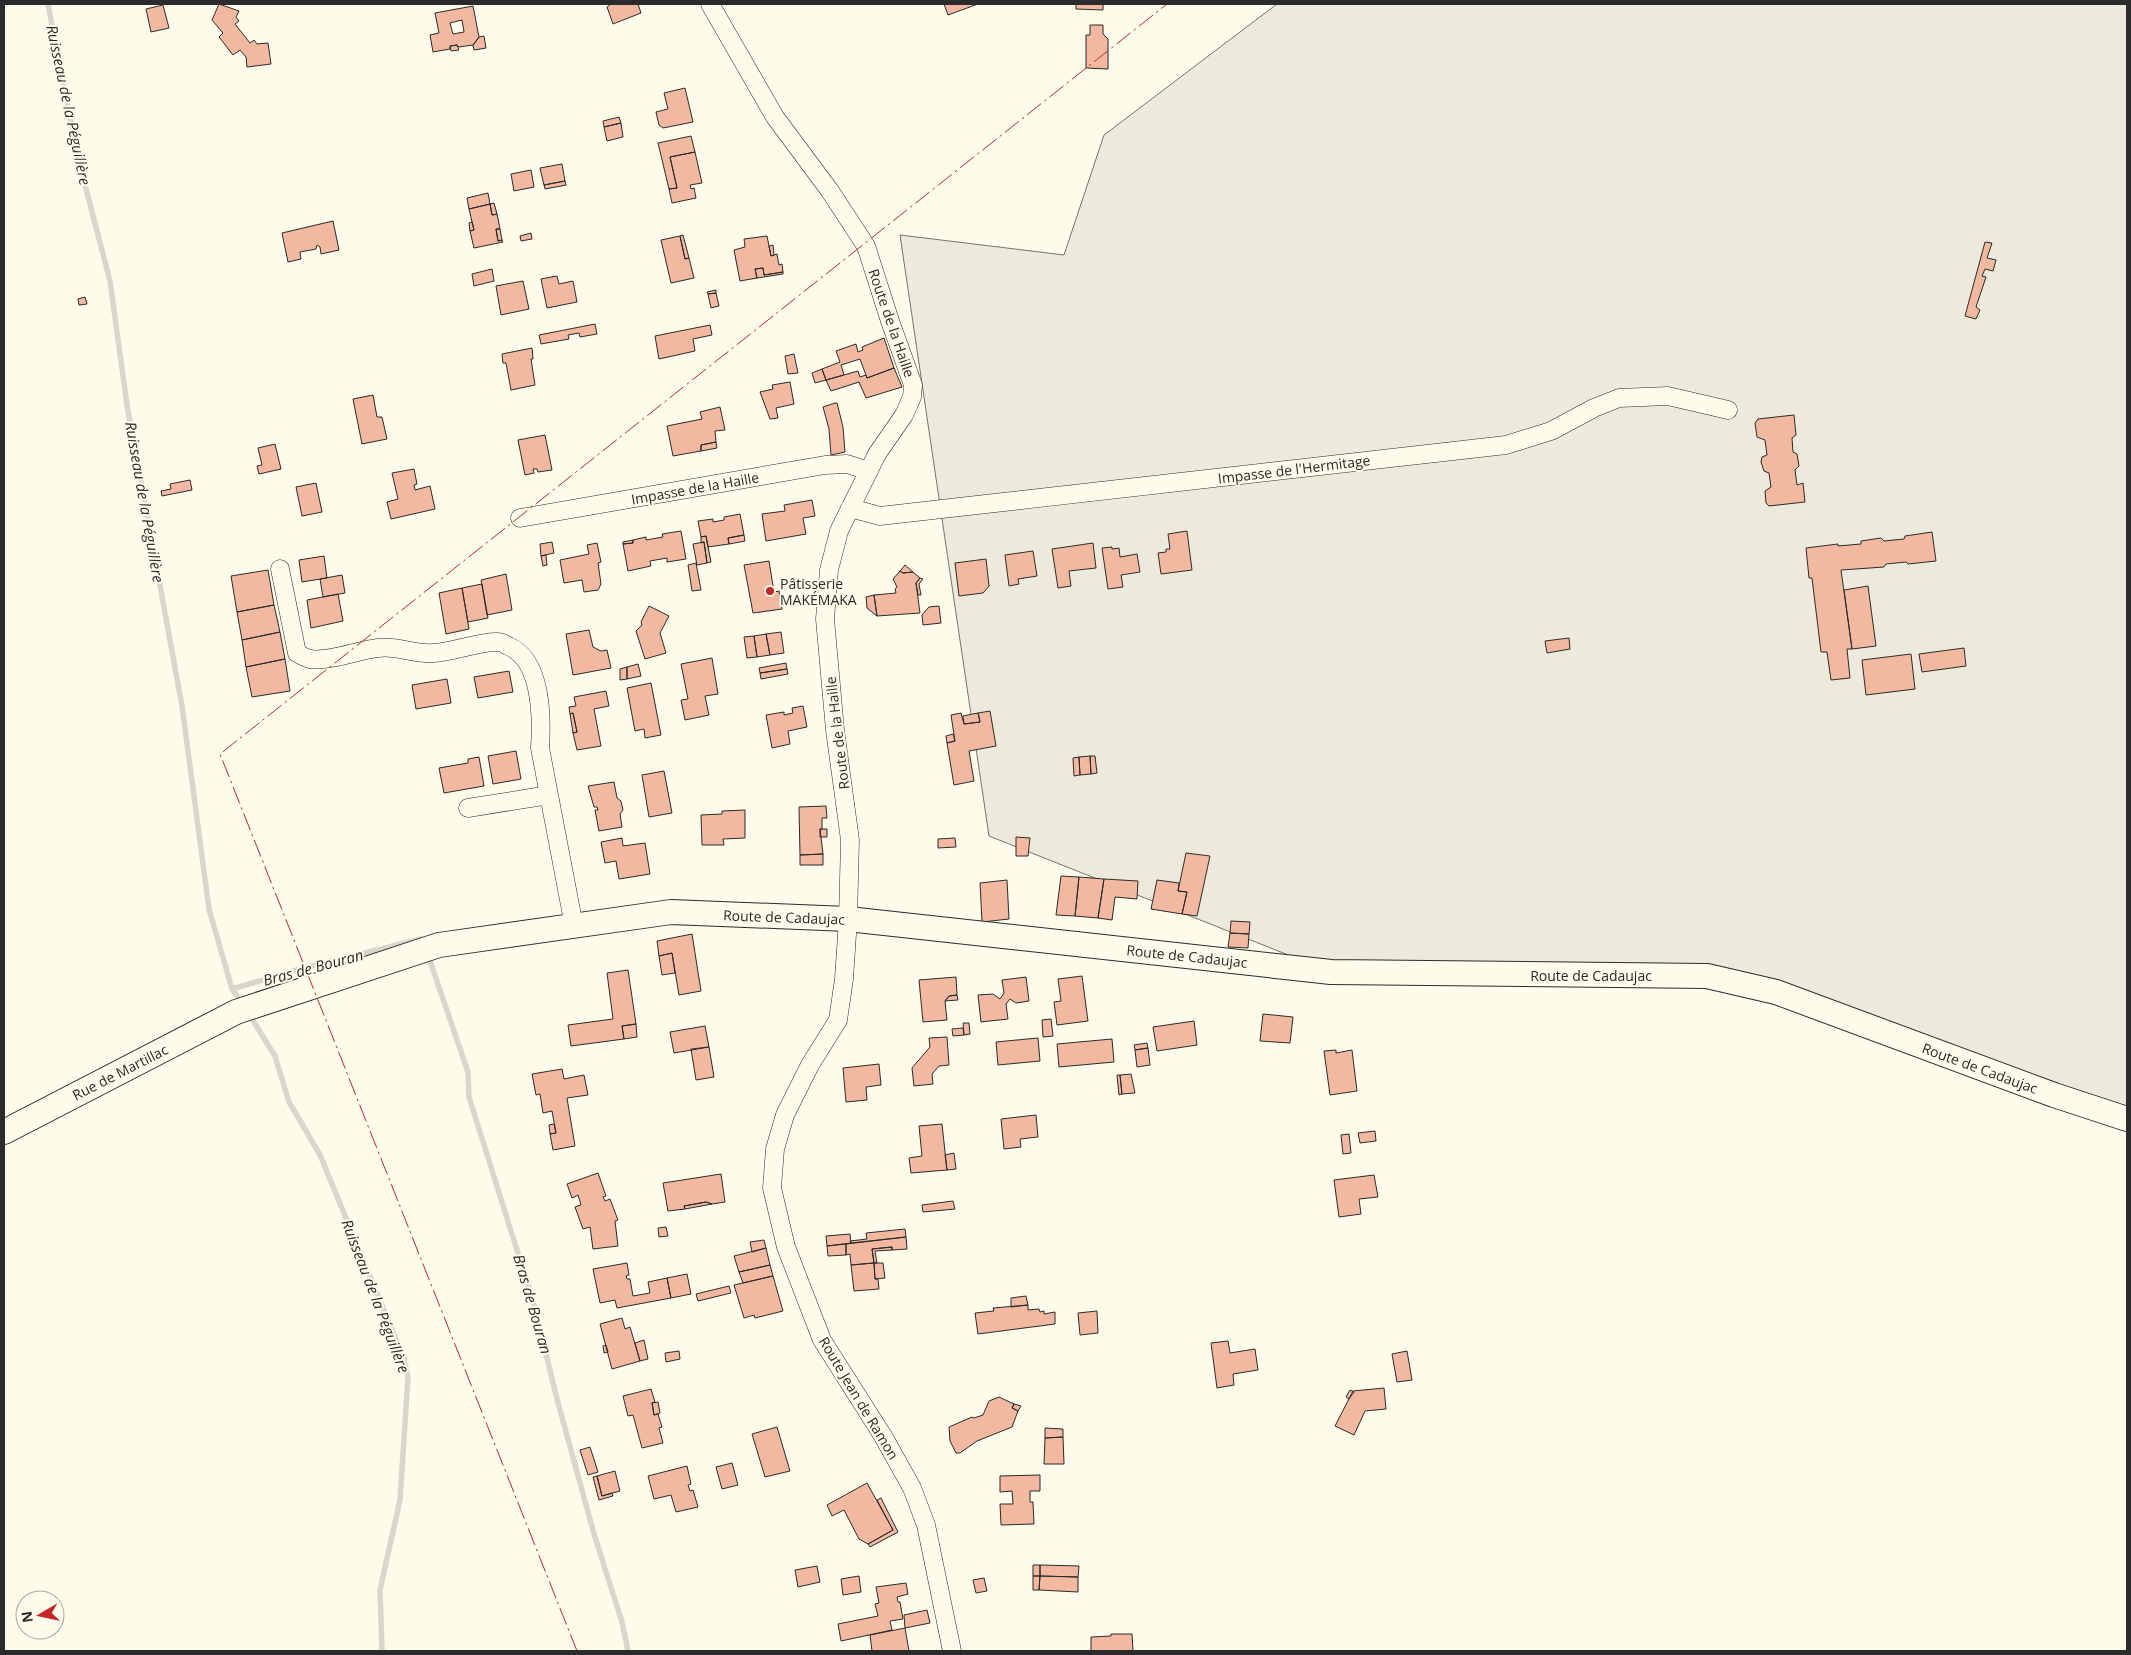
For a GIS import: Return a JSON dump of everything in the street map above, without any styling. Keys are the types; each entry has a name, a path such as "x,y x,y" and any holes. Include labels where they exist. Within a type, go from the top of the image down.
{"street":[{"name":"Route de la Haille","path":"710,4 775,117 830,191 866,246 913,385 912,397 904,415 878,454 839,531 829,570 825,619 835,730 850,840 848,919"},
{"name":"Impasse de l'Hermitage","path":"850,508 880,516 1506,445 1551,431 1594,408 1620,398 1668,396 1728,410"},
{"name":"Impasse de la Haille","path":"520,518 825,465 847,464 869,471"},
{"path":"280,569 296,653 310,659 330,658 379,647 393,647 416,653 435,653 498,642 514,648 526,660 534,676 542,720 540,748 574,926"},
{"path":"468,808 549,795"},
{"name":"Route de Cadaujac","path":"236,1012 439,945 671,912 848,919 1331,972 1707,976 1776,992 2054,1095 2127,1118"},
{"name":"Route Jean de Ramon","path":"848,919 838,1020 810,1065 785,1115 775,1148 772,1188 786,1247 822,1340 883,1436 912,1488 926,1525 952,1651"},
{"name":"Rue de Martillac","path":"4,1132 236,1012"}],"shaded area":[{"path":"1277,4 2127,4 2127,1119 1707,976 1331,972 989,836 900,235 1064,255 1104,135"}],"building":[{"path":"219,4 239,11 236,17 239,21 235,24 250,43 254,40 257,44 268,43 271,64 247,67 246,57 240,50 233,55 219,37 223,33 212,20"},
{"path":"611,4 638,4 641,13 613,24 607,7"},
{"path":"944,4 978,4 948,15"},
{"path":"1076,4 1103,4 1103,10 1076,9"},
{"path":"163,5 169,28 151,32 146,9"},
{"path":"473,6 479,37 473,45 450,46 450,49 433,52 430,35 439,33 435,13","holes":["462,20 464,32 453,34 450,23"]},
{"path":"1090,25 1103,25 1103,34 1108,39 1108,69 1086,68 1086,35 1090,35"},
{"path":"484,36 486,48 474,50 473,45 479,37"},
{"path":"457,45 459,50 451,51 450,46"},
{"path":"685,88 693,122 663,128 659,125 656,112 668,109 664,93"},
{"path":"619,117 621,123 604,127 603,121"},
{"path":"621,123 623,137 607,141 604,127"},
{"path":"691,136 695,152 670,157 677,188 669,189 658,143"},
{"path":"695,152 702,183 690,185 691,189 694,188 696,198 672,203 669,189 677,188 670,157"},
{"path":"562,164 565,181 544,185 540,168"},
{"path":"531,170 534,187 514,191 511,174"},
{"path":"565,181 566,185 545,189 544,185"},
{"path":"488,193 490,204 469,209 467,198"},
{"path":"494,203 497,214 492,215 490,204"},
{"path":"490,204 492,215 497,214 500,229 496,229 498,241 502,240 503,242 474,248 470,231 474,230 469,209"},
{"path":"333,221 339,250 321,254 320,247 317,245 316,249 300,252 301,259 288,262 282,233"},
{"path":"472,222 474,230 470,231 469,223"},
{"path":"496,229 500,229 502,240 498,241"},
{"path":"531,233 532,239 521,241 520,236"},
{"path":"683,235 689,258 685,259 680,236"},
{"path":"680,236 685,259 689,258 694,278 671,283 661,240"},
{"path":"767,236 771,256 777,254 779,265 782,264 783,272 764,275 763,268 755,269 757,278 740,281 734,250 745,247 744,239"},
{"path":"1985,242 1992,243 1987,258 1996,260 1993,271 1985,269 1982,276 1986,277 1976,307 1980,310 1976,319 1965,316"},
{"path":"773,245 774,255 771,256 769,246"},
{"path":"763,268 764,275 783,272 783,274 757,278 755,269"},
{"path":"492,269 494,281 474,286 472,274"},
{"path":"557,276 559,284 573,281 577,302 547,308 541,279"},
{"path":"523,281 529,309 501,315 496,286"},
{"path":"716,290 716,293 708,294 707,292"},
{"path":"716,293 719,306 711,308 708,294"},
{"path":"85,297 87,304 79,305 78,299"},
{"path":"595,324 597,334 580,337 579,333 568,335 569,339 541,344 539,335"},
{"path":"710,325 712,335 693,339 695,351 659,359 655,336"},
{"path":"884,338 894,368 867,378 860,359 841,365 844,375 826,380 822,369 840,362 836,351 856,344 858,352 863,350 862,347"},
{"path":"532,348 533,359 531,359 535,385 511,390 506,363 503,363 502,354"},
{"path":"794,354 798,373 788,374 785,356"},
{"path":"894,368 902,387 866,398 859,382 831,391 826,380 858,371 860,377 866,375 867,378"},
{"path":"822,369 826,380 815,383 812,373"},
{"path":"790,382 794,404 776,408 778,418 770,419 760,392 773,389 772,385"},
{"path":"373,395 377,417 382,417 387,439 362,444 353,399"},
{"path":"837,403 843,427 845,452 831,455 829,429 823,407"},
{"path":"720,407 725,430 715,431 716,442 701,445 701,451 673,456 667,426 702,419 700,412"},
{"path":"1794,415 1796,435 1792,438 1793,452 1797,454 1799,466 1795,470 1797,485 1803,483 1805,502 1769,506 1766,503 1765,491 1771,487 1769,473 1764,471 1761,462 1762,457 1767,455 1765,440 1757,437 1755,423 1758,419"},
{"path":"545,435 552,470 538,472 537,469 533,469 534,473 525,475 518,440"},
{"path":"716,442 717,448 701,451 701,445"},
{"path":"275,444 281,469 259,474 257,466 262,465 258,448"},
{"path":"414,469 417,484 414,485 415,490 430,486 435,509 391,519 387,502 398,499 392,473"},
{"path":"190,480 192,490 162,496 161,491 171,489 170,484"},
{"path":"316,483 322,512 302,516 296,487"},
{"path":"812,500 815,516 803,518 806,534 766,541 762,514 785,511 784,505"},
{"path":"740,514 744,535 728,538 729,544 708,547 706,536 701,537 698,521 713,519 713,522 724,520 724,517"},
{"path":"681,531 686,559 667,562 667,558 650,561 651,566 628,571 623,544 633,543 633,540 646,537 646,540 663,537 662,534"},
{"path":"1187,531 1192,570 1161,574 1158,553 1166,552 1166,549 1170,549 1168,534"},
{"path":"1932,532 1936,561 1908,564 1906,562 1886,564 1884,567 1841,570 1852,649 1847,649 1850,678 1831,680 1827,652 1821,652 1812,578 1809,578 1806,548 1838,544 1838,546 1861,544 1861,541 1881,538 1884,541 1904,539 1905,536"},
{"path":"744,535 745,541 729,544 728,538"},
{"path":"706,536 711,562 707,563 704,542 701,543 701,537"},
{"path":"633,540 633,543 623,544 623,542"},
{"path":"552,542 554,553 541,556 540,544"},
{"path":"704,542 707,563 697,565 693,544"},
{"path":"597,543 601,562 598,563 601,584 598,590 584,592 582,580 564,583 560,560 589,554 587,545"},
{"path":"1093,543 1096,568 1069,571 1071,586 1058,588 1052,549"},
{"path":"1112,547 1112,549 1119,548 1120,557 1137,554 1140,572 1121,575 1123,587 1108,589 1102,548"},
{"path":"1033,551 1037,576 1018,579 1019,584 1009,586 1005,555"},
{"path":"546,555 547,565 543,566 541,556"},
{"path":"324,556 327,578 302,582 299,560"},
{"path":"986,559 989,586 983,593 959,596 955,563"},
{"path":"769,561 774,592 779,591 782,609 753,613 744,565"},
{"path":"696,563 701,590 692,591 688,565"},
{"path":"905,565 913,572 903,573 900,571"},
{"path":"268,570 274,605 237,612 231,576"},
{"path":"900,571 903,573 913,572 920,578 916,583 920,613 877,616 874,595 896,593 895,589 897,587 893,579"},
{"path":"506,574 512,610 487,615 481,580"},
{"path":"342,575 345,593 323,597 320,579"},
{"path":"920,578 923,579 919,584 921,595 918,595 916,583"},
{"path":"482,584 488,618 468,622 462,588"},
{"path":"1868,586 1876,646 1852,649 1844,590"},
{"path":"462,588 469,629 446,634 439,593"},
{"path":"338,594 343,621 311,628 307,600"},
{"path":"874,595 877,616 867,608 866,597"},
{"path":"274,605 280,632 242,640 237,612"},
{"path":"649,606 669,616 660,633 666,653 645,659 636,631 642,625 641,622"},
{"path":"939,606 941,623 923,625 922,615 929,607"},
{"path":"589,630 593,647 601,651 607,650 611,668 573,675 566,634"},
{"path":"280,632 285,659 246,667 242,640"},
{"path":"781,632 784,653 770,655 766,634"},
{"path":"766,634 770,655 757,657 754,636"},
{"path":"754,636 757,657 747,658 744,637"},
{"path":"1569,638 1570,649 1547,653 1545,641"},
{"path":"1964,648 1966,666 1922,672 1919,654"},
{"path":"1911,654 1915,689 1866,695 1862,660"},
{"path":"712,658 718,694 705,696 709,715 685,720 681,700 688,699 681,664"},
{"path":"285,659 290,691 252,697 246,667"},
{"path":"786,663 787,669 760,673 759,668"},
{"path":"638,664 641,676 627,679 627,667"},
{"path":"627,667 627,679 620,680 620,669"},
{"path":"787,669 788,674 761,679 760,673"},
{"path":"509,671 513,692 478,698 474,677"},
{"path":"447,679 451,703 416,709 412,685"},
{"path":"651,683 661,735 645,738 644,729 635,731 627,688"},
{"path":"606,691 609,706 594,709 601,746 577,750 573,733 577,732 573,713 570,714 569,707 576,706 574,697"},
{"path":"803,706 807,727 788,731 790,744 772,748 766,715 784,712 784,715 793,713 792,708"},
{"path":"990,711 996,746 969,751 974,781 954,785 947,743 955,741 951,715 961,713 964,724 980,722 978,713"},
{"path":"573,713 577,732 573,733 570,714"},
{"path":"978,713 980,722 964,724 963,716"},
{"path":"953,734 955,741 947,743 946,736"},
{"path":"516,751 521,779 493,784 488,756"},
{"path":"1090,756 1095,756 1097,773 1091,774"},
{"path":"1090,756 1091,774 1080,775 1079,757"},
{"path":"479,757 484,786 444,793 439,768 468,763 468,759"},
{"path":"1079,757 1080,775 1074,776 1073,758"},
{"path":"664,771 672,813 649,817 642,775"},
{"path":"614,782 617,798 621,801 623,810 620,814 622,827 599,831 595,810 598,810 597,807 594,807 588,786"},
{"path":"826,806 827,818 822,818 822,829 820,829 823,854 800,855 799,807"},
{"path":"745,810 745,838 723,839 724,845 702,845 701,815 722,814 722,811"},
{"path":"820,829 827,829 827,837 820,837"},
{"path":"1016,837 1030,838 1028,856 1016,856"},
{"path":"622,838 623,846 645,843 650,874 619,879 616,861 605,863 601,842"},
{"path":"955,838 956,847 938,848 938,839"},
{"path":"1186,853 1210,856 1197,916 1182,914 1187,892 1178,891"},
{"path":"823,854 823,865 800,865 800,855"},
{"path":"1061,876 1079,877 1075,916 1056,915"},
{"path":"1079,877 1104,879 1098,918 1075,916"},
{"path":"1104,879 1138,881 1137,899 1115,897 1112,920 1098,918"},
{"path":"1007,880 1009,919 982,922 980,883"},
{"path":"1157,880 1179,883 1178,891 1187,892 1182,914 1151,909"},
{"path":"1231,921 1250,922 1249,934 1230,933"},
{"path":"1230,933 1249,934 1248,948 1228,947"},
{"path":"692,934 701,991 679,995 672,953 659,956 657,941"},
{"path":"672,953 675,973 662,975 659,956"},
{"path":"628,970 636,1024 622,1026 624,1039 571,1046 568,1025 613,1019 607,973"},
{"path":"1082,976 1088,1021 1057,1025 1054,1002 1061,1001 1058,979"},
{"path":"956,977 957,995 949,996 945,1001 947,1020 923,1022 919,980"},
{"path":"1026,977 1029,1001 1016,1003 1010,999 1006,1004 1008,1019 981,1022 978,995 993,994 1000,999 1004,993 1002,980"},
{"path":"957,995 958,1000 945,1001 949,996"},
{"path":"1263,1014 1293,1017 1290,1043 1260,1041"},
{"path":"1051,1019 1053,1036 1043,1037 1042,1020"},
{"path":"1194,1021 1197,1045 1157,1051 1153,1027"},
{"path":"963,1023 969,1023 970,1034 964,1035"},
{"path":"636,1024 637,1037 624,1039 622,1026"},
{"path":"705,1026 709,1047 674,1053 670,1032"},
{"path":"963,1028 964,1035 953,1036 952,1029"},
{"path":"947,1037 949,1065 939,1066 932,1074 933,1084 914,1086 912,1068 930,1047 929,1038"},
{"path":"1038,1038 1040,1061 998,1065 996,1042"},
{"path":"1112,1039 1114,1062 1059,1067 1057,1044"},
{"path":"1147,1043 1148,1048 1135,1050 1134,1045"},
{"path":"709,1047 714,1077 696,1080 691,1049"},
{"path":"1148,1048 1150,1065 1137,1067 1135,1050"},
{"path":"1336,1050 1336,1053 1352,1050 1357,1091 1330,1095 1324,1051"},
{"path":"879,1064 881,1085 866,1087 867,1100 846,1102 843,1068"},
{"path":"562,1069 564,1079 584,1075 588,1095 567,1098 575,1146 553,1150 550,1134 556,1133 552,1111 543,1113 540,1094 536,1095 532,1074"},
{"path":"1131,1074 1135,1093 1122,1094 1120,1075"},
{"path":"1117,1075 1120,1075 1122,1094 1119,1095"},
{"path":"1036,1115 1038,1137 1020,1139 1021,1147 1004,1149 1001,1119"},
{"path":"554,1124 556,1133 550,1134 549,1125"},
{"path":"942,1124 947,1170 911,1173 909,1158 922,1156 919,1126"},
{"path":"1375,1131 1376,1141 1360,1143 1358,1133"},
{"path":"1349,1134 1351,1153 1343,1154 1341,1135"},
{"path":"954,1153 956,1169 947,1170 945,1155"},
{"path":"598,1173 606,1196 603,1197 605,1201 610,1199 618,1220 615,1221 618,1246 593,1249 590,1227 583,1229 575,1207 581,1205 578,1195 572,1198 567,1184"},
{"path":"721,1174 725,1202 712,1204 706,1202 684,1206 685,1209 668,1211 663,1183"},
{"path":"1374,1175 1378,1197 1359,1199 1361,1214 1339,1217 1334,1180"},
{"path":"953,1201 955,1209 923,1212 922,1205"},
{"path":"706,1202 712,1204 685,1209 684,1206"},
{"path":"666,1227 668,1236 659,1237 658,1228"},
{"path":"905,1229 906,1237 851,1243 850,1241 867,1239 866,1233"},
{"path":"850,1234 851,1243 827,1246 826,1236"},
{"path":"906,1237 907,1249 892,1250 892,1247 872,1249 874,1263 851,1265 850,1254 846,1255 846,1244"},
{"path":"764,1240 766,1248 752,1252 750,1242"},
{"path":"846,1244 846,1255 828,1256 827,1246"},
{"path":"892,1247 892,1250 875,1251 877,1263 874,1263 872,1249"},
{"path":"766,1248 770,1265 739,1272 734,1256"},
{"path":"627,1263 629,1275 626,1276 627,1279 630,1279 633,1296 650,1293 648,1282 667,1278 671,1298 617,1308 615,1300 600,1303 593,1269"},
{"path":"874,1263 883,1263 885,1278 875,1279"},
{"path":"874,1263 875,1279 878,1279 879,1289 854,1291 851,1265"},
{"path":"770,1265 773,1276 743,1283 739,1272"},
{"path":"687,1274 691,1294 671,1298 667,1278"},
{"path":"773,1276 783,1311 755,1318 754,1315 744,1318 734,1285"},
{"path":"729,1286 731,1293 698,1301 696,1294"},
{"path":"1026,1296 1028,1305 1011,1307 1011,1298"},
{"path":"1028,1305 1028,1310 1039,1309 1040,1312 1044,1311 1044,1314 1055,1312 1055,1324 978,1334 975,1313 994,1311 993,1308"},
{"path":"1097,1311 1098,1333 1080,1335 1078,1313"},
{"path":"622,1318 625,1329 630,1327 640,1361 612,1369 600,1324"},
{"path":"644,1340 648,1359 640,1361 635,1343"},
{"path":"1228,1341 1230,1353 1255,1349 1258,1370 1233,1374 1234,1385 1217,1388 1211,1343"},
{"path":"606,1345 608,1352 604,1353 603,1346"},
{"path":"679,1351 680,1359 666,1362 665,1353"},
{"path":"1407,1351 1412,1380 1397,1382 1392,1354"},
{"path":"1384,1388 1386,1409 1365,1411 1354,1435 1335,1426 1353,1391"},
{"path":"651,1389 655,1402 652,1403 654,1415 658,1414 662,1427 659,1428 663,1443 642,1448 633,1415 628,1416 623,1396"},
{"path":"1350,1390 1354,1392 1349,1399 1346,1397"},
{"path":"999,1397 1014,1404 1012,1408 1018,1411 1012,1427 977,1441 960,1453 956,1453 950,1441 949,1427 972,1417 983,1415 989,1401"},
{"path":"658,1402 660,1413 654,1415 652,1403"},
{"path":"1014,1404 1021,1406 1018,1411 1012,1408"},
{"path":"777,1427 790,1471 765,1477 752,1434"},
{"path":"1045,1428 1063,1429 1063,1437 1045,1438"},
{"path":"1063,1437 1064,1464 1044,1464 1045,1438"},
{"path":"590,1447 598,1472 588,1475 580,1450"},
{"path":"732,1463 738,1485 722,1489 716,1467"},
{"path":"687,1466 691,1484 688,1485 690,1491 693,1490 698,1507 676,1512 671,1495 654,1499 648,1476"},
{"path":"615,1471 620,1491 602,1496 597,1476"},
{"path":"1040,1475 1040,1491 1030,1491 1030,1502 1033,1502 1034,1524 1001,1525 1000,1504 1013,1504 1012,1491 1000,1492 1000,1476"},
{"path":"597,1476 602,1496 612,1493 613,1496 599,1500 593,1477"},
{"path":"867,1483 893,1530 868,1544 859,1539 844,1510 832,1516 827,1505"},
{"path":"881,1498 898,1532 870,1547 868,1544 893,1530 877,1500"},
{"path":"1033,1565 1040,1565 1040,1576 1033,1576"},
{"path":"1040,1565 1079,1566 1078,1577 1040,1576"},
{"path":"817,1566 820,1582 798,1587 795,1570"},
{"path":"859,1576 861,1592 843,1595 841,1579"},
{"path":"1033,1576 1040,1576 1039,1590 1033,1590"},
{"path":"1040,1576 1078,1577 1078,1592 1039,1590"},
{"path":"984,1578 987,1591 976,1593 973,1580"},
{"path":"906,1583 908,1594 897,1597 898,1602 900,1602 903,1619 890,1621 892,1630 841,1641 838,1624 878,1616 875,1604 879,1603 876,1587"},
{"path":"927,1610 930,1623 905,1628 904,1615"},
{"path":"905,1628 909,1651 872,1651 870,1635"},
{"path":"1111,1634 1132,1634 1133,1651 1091,1651 1091,1637 1111,1636"}],"waterway":[{"name":"Ruisseau de la Péguillère","path":"48,4 78,158 110,281 127,405 182,706 209,909 232,989 240,1000"},
{"name":"Bras de Bouran","path":"232,989 300,969 421,939"},
{"name":"Bras de Bouran","path":"430,961 468,1072 469,1097 533,1301 557,1399 594,1534 622,1622 628,1651"},
{"name":"Ruisseau de la Péguillère","path":"252,1019 275,1056 289,1102 320,1155 403,1356 408,1377 400,1500 380,1590 382,1651"}],"power":[{"path":"577,1651 220,754 1167,4"}],"place":[{"name":"Pâtisserie MAKÉMAKA","path":"770,591"}]}
